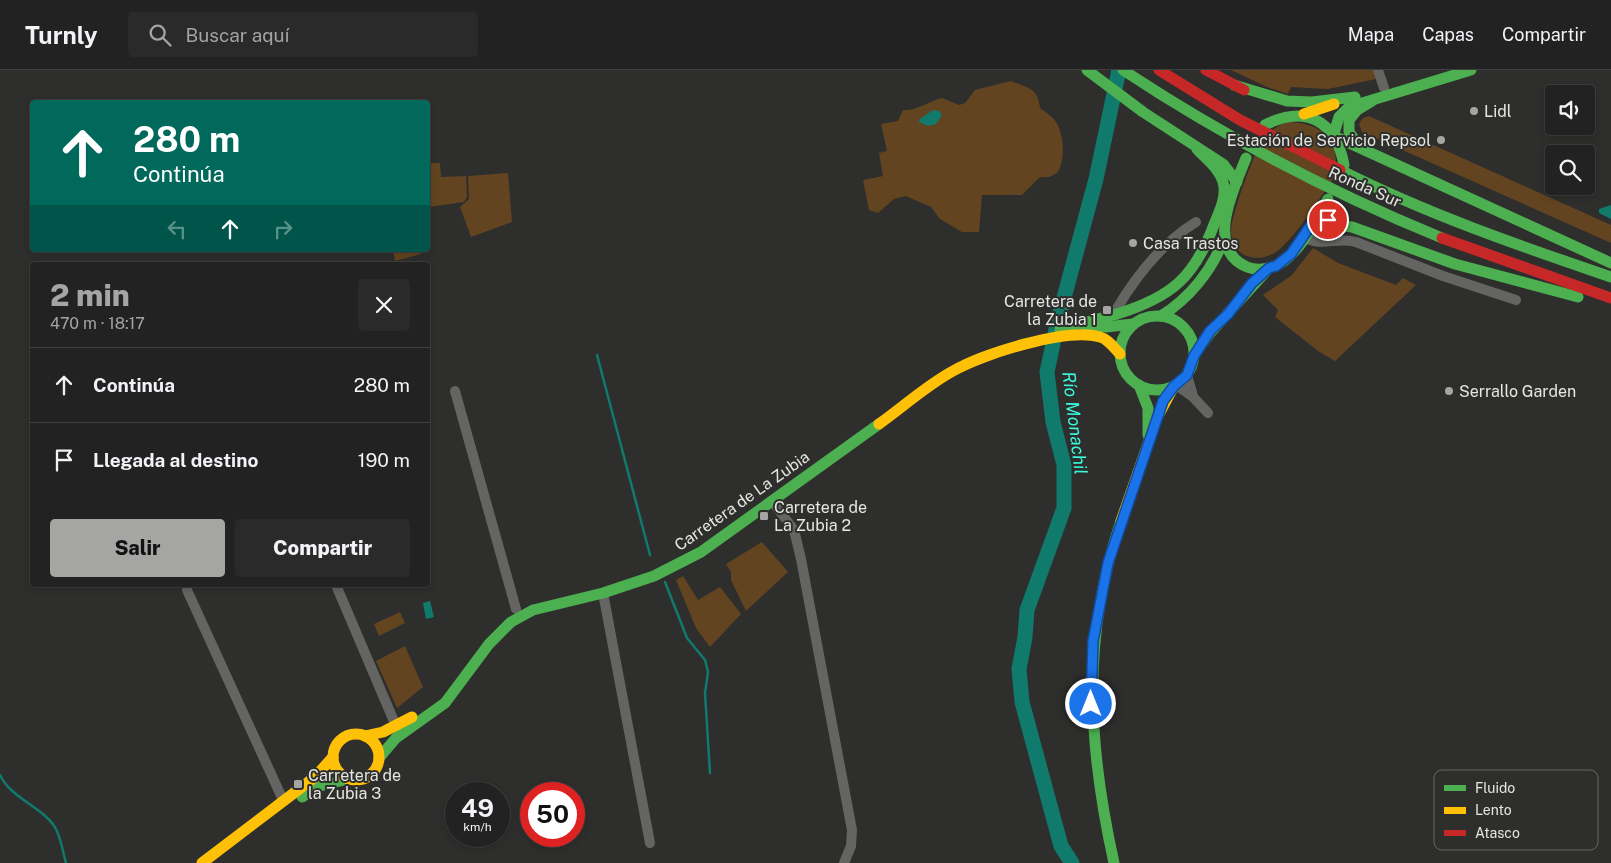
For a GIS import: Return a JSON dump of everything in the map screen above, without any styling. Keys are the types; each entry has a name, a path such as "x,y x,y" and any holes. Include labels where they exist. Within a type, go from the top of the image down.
{"main road":[{"name":"Ronda Sur","path":"1122,70 1228,137 1356,202 1455,244 1611,298"},
{"name":"Ronda Sur","path":"1159,70 1240,120 1365,184 1509,242 1611,277"},
{"path":"1206,70 1234,85 1326,124 1335,135 1340,146 1344,165"},
{"path":"1265,125 1272,120 1299,114 1443,70"},
{"path":"1335,135 1343,112 1360,103 1372,101 1470,70"},
{"path":"1091,73 1134,106 1197,149 1223,164 1237,182"},
{"path":"1234,85 1286,100 1312,102 1355,97"},
{"path":"1362,149 1348,133 1348,121 1353,111 1372,101"},
{"path":"1335,135 1611,264"},
{"name":"Carretera de La Zubia","path":"379,758 396,738 445,703 489,644 511,622 542,608 603,593 654,576 679,565 716,543 953,371 1044,337 1141,308 1171,292 1190,273 1205,252 1222,202 1224,190 1220,176 1197,149"},
{"path":"1246,158 1223,229 1224,239 1232,257 1241,264 1259,269 1269,268"},
{"path":"1114,863 1094,766 1091,719 1093,641 1108,563 1163,401 1175,385 1187,375 1194,356 1210,331 1228,314 1252,283 1269,268 1284,261 1303,237 1328,199"},
{"path":"1313,222 1334,221 1350,224 1415,251 1611,306"},
{"path":"1161,316 1177,304 1204,273 1220,252 1224,239"},
{"path":"1148,446 1148,408 1139,385 1126,373 1120,354 1123,337 1134,324 1147,317 1161,316 1174,320 1185,328 1192,341 1194,356"},
{"name":"Carretera de La Zubia","path":"1067,331 1134,324"},
{"name":"Carretera de La Zubia","path":"1067,331 1101,337 1107,340 1120,354"},
{"name":"Carretera de La Zubia","path":"365,736 383,732 396,726 435,700 450,684 491,630 516,609 545,597 618,580 650,569 677,556 712,535 944,366 987,347 1044,337"},
{"path":"1139,385 1159,390 1175,385"},
{"path":"216,863 306,794 320,786 348,779 362,779 374,772 379,758 375,745 365,736 358,735 344,738 334,750 333,757 337,770 348,779"},
{"path":"202,863 315,777 333,757"}],"street":[{"path":"1378,70 1384,88"},
{"path":"1117,314 1116,310 1122,299 1151,260 1170,241 1196,222"},
{"path":"1303,237 1316,243 1345,239 1356,242 1443,276 1516,300"},
{"path":"1187,375 1193,397"},
{"path":"1175,385 1193,397 1208,414"},
{"path":"454,391 516,609"},
{"path":"772,501 794,530 800,559 852,830 851,846 844,863"},
{"path":"337,587 396,726"},
{"path":"187,590 283,800"},
{"path":"603,593 650,843"}],"shaded area":[{"path":"1231,70 1374,70 1376,79 1328,89 1291,87 1288,94 1267,87"},
{"path":"1011,81 1031,90 1037,96 1040,108 1053,118 1059,127 1063,155 1057,173 1049,177 1040,177 1022,195 982,195 979,232 962,232 940,219 931,207 906,196 894,199 878,213 869,210 863,180 883,176 879,153 887,151 881,124 898,121 903,110 918,108 942,98 959,105 965,103 975,90"},
{"path":"933,110 939,111 942,115 936,124 928,126 919,122 920,119"},
{"path":"1369,116 1611,225 1611,243 1362,132 1359,124 1363,118"},
{"path":"1287,122 1312,126 1329,139 1334,147 1336,158 1331,183 1302,224 1282,247 1267,256 1259,258 1244,255 1233,243 1231,233 1238,200 1263,139 1274,129"},
{"path":"430,163 440,163 441,177 466,176 467,197 464,202 430,207"},
{"path":"508,173 512,222 471,237 460,207 469,199 468,176"},
{"path":"1611,205 1611,219 1599,213 1599,209"},
{"path":"1313,248 1338,263 1396,285 1403,278 1416,285 1335,361 1318,351 1275,317 1278,310 1263,295 1292,275"},
{"path":"393,252 420,252 421,254 395,261"},
{"path":"762,542 788,572 746,611 731,580 731,572 726,564"},
{"path":"683,576 698,600 720,587 741,614 710,647 696,628 676,580"},
{"path":"430,601 434,617 426,619 423,603"},
{"path":"400,612 405,623 379,636 374,624"},
{"path":"405,646 423,687 397,708 376,661"}],"waterway":[{"name":"Río Monachil","path":"1072,863 1061,846 1022,702 1019,669 1025,637 1027,610 1064,508 1064,465 1053,422 1047,372 1058,320 1096,179 1119,70"},
{"path":"597,355 650,555"},
{"path":"665,582 687,638 705,660 708,672 705,693 710,773"},
{"path":"0,775 12,791 51,822 59,837 66,863"}],"traffic: fast":[{"path":"1087,70 1143,112 1223,164 1237,182"},
{"path":"1123,70 1161,95 1278,162 1359,202 1442,238"},
{"path":"1334,133 1339,117 1349,107 1471,70"},
{"path":"1234,85 1287,101 1312,102 1355,97"},
{"path":"1360,147 1349,132 1349,120 1357,110 1372,101"},
{"path":"1265,125 1294,116 1306,117 1317,121 1326,127 1334,137 1344,165"},
{"path":"1336,137 1611,263"},
{"path":"1117,314 1153,300 1167,292 1190,271 1207,241 1219,213 1224,187 1219,172 1197,149"},
{"path":"1246,158 1230,201 1225,233 1227,247 1234,258 1247,267 1256,269 1266,268 1276,266 1284,261 1303,240 1328,199"},
{"path":"1340,170 1440,215 1611,277"},
{"path":"1313,222 1352,227 1455,264 1578,297"},
{"path":"1161,316 1191,292 1213,262 1224,239"},
{"path":"1194,355 1210,333 1269,268"},
{"path":"1060,329 1117,314"},
{"path":"1157,316 1178,322 1188,332 1194,353 1188,374 1178,384 1157,390 1136,384 1126,374 1120,353 1126,332 1136,322 1157,316"},
{"path":"1085,326 1106,327 1133,324"},
{"path":"1139,385 1148,408 1148,435"},
{"path":"379,758 396,738 445,703 489,644 511,622 533,610 603,593 654,576 701,552 879,424"},
{"path":"1114,863 1098,776 1094,734 1093,691 1094,649 1099,607 1108,564 1121,521"},
{"path":"302,797 320,786 348,779"}],"traffic: slow":[{"path":"1304,114 1334,104"},
{"path":"879,424 924,389 953,371 1004,350 1047,339 1085,335 1103,338 1120,354"},
{"path":"1121,521 1157,418 1174,386"},
{"path":"365,736 383,732 412,717"},
{"path":"356,734 369,738 375,744 379,757 375,770 369,776 356,780 343,776 337,770 333,757 337,744 343,738 356,734"},
{"path":"202,863 315,777 333,757"}],"traffic: jam":[{"path":"1159,70 1240,120 1340,170"},
{"path":"1206,70 1244,90"},
{"path":"1442,238 1611,298"}],"place":[{"name":"Lidl","path":"1474,111"},
{"name":"Estación de Servicio Repsol","path":"1441,140"},
{"name":"Casa Trastos","path":"1133,243"},
{"name":"Carretera de la Zubia 1","path":"1107,310"},
{"name":"Serrallo Garden","path":"1449,391"},
{"name":"Carretera de La Zubia 2","path":"764,516"},
{"name":"Carretera de la Zubia 3","path":"298,784"}],"route":[{"path":"1091,704 1093,641 1108,563 1163,401 1174,386 1187,375 1192,366 1194,356 1203,340 1228,314 1252,283 1269,268 1284,261 1313,222 1328,220"}]}
